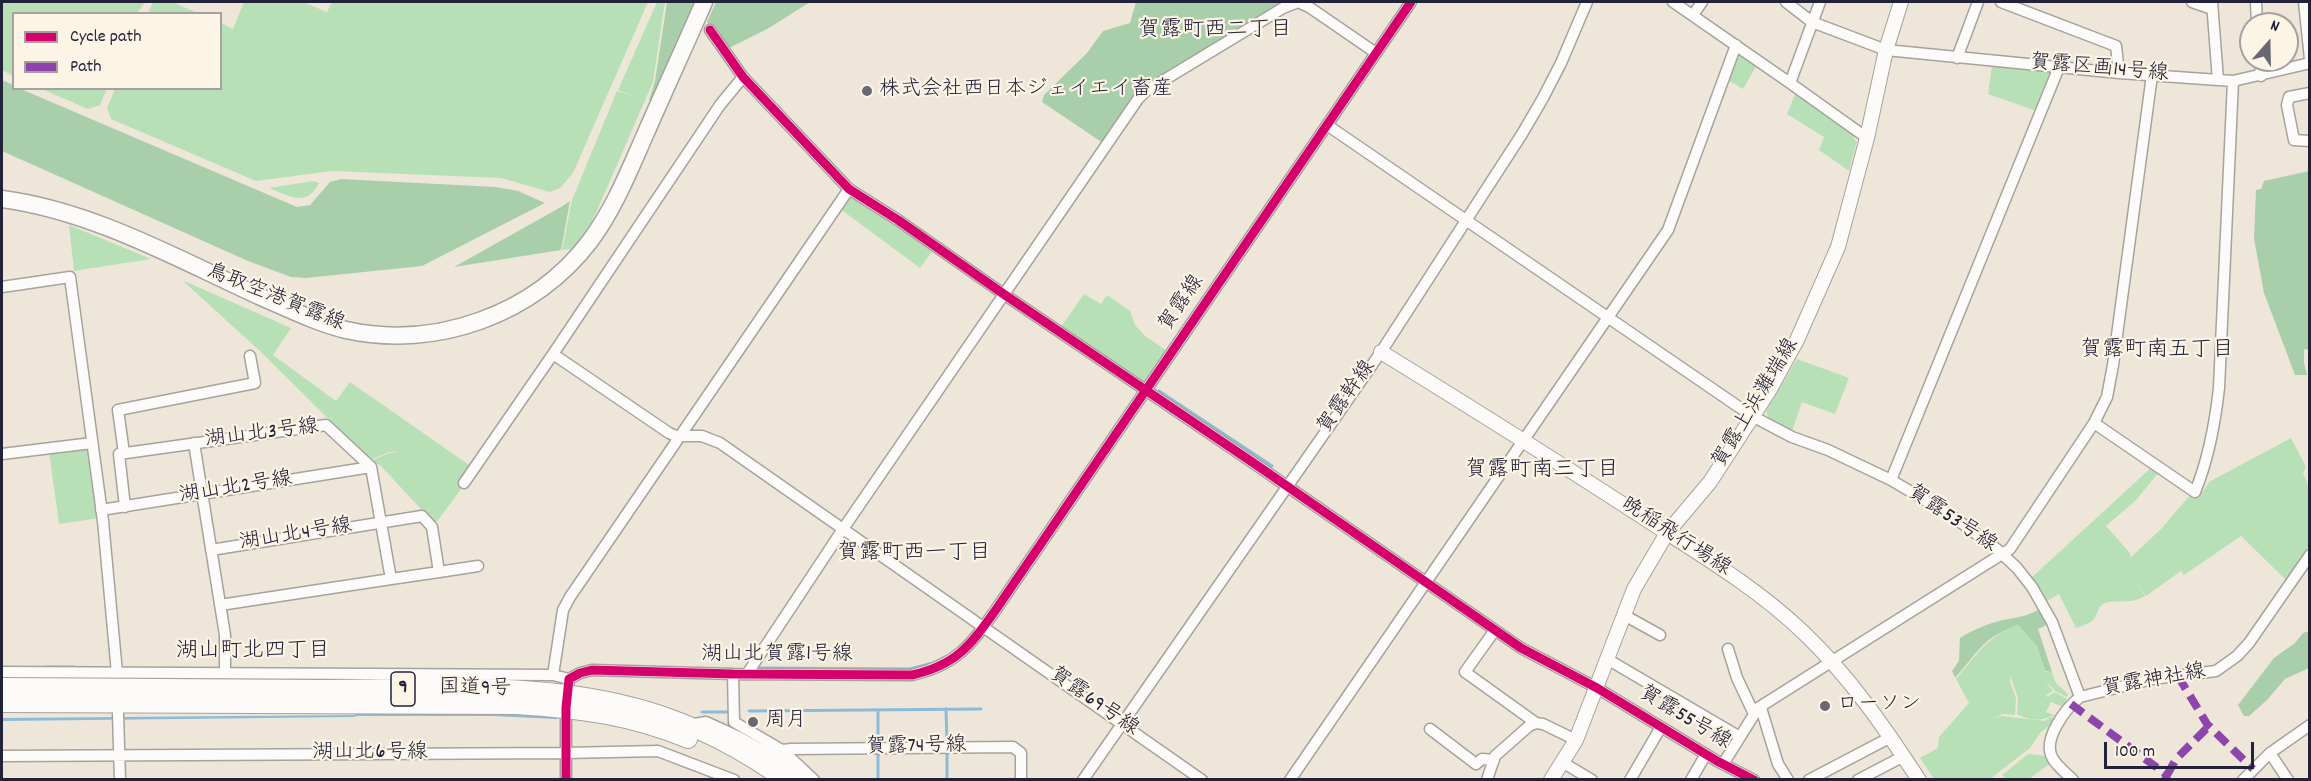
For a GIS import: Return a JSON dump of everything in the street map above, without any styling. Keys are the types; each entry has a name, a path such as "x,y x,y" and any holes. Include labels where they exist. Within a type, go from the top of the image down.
{"highway":[{"name":"国道9号","path":"2,687 471,689 568,694 631,706 686,725 742,752 785,780"},
{"name":"国道9号","path":"2,703 471,704 568,694 613,715 668,732 718,753 764,780"}],"main road":[{"name":"鳥取空港賀露線","path":"2,199 53,210 97,224 293,311 335,327 357,332 392,335 429,333 461,327 522,302 561,272 590,241 620,191 704,2"}],"street":[{"path":"747,674 843,530 1125,118 1146,91 1292,3 1298,2 1309,7 1376,53"},
{"name":"賀露線","path":"984,626 1411,2"},
{"name":"賀露幹線","path":"1083,780 1381,352 1522,134 1561,63 1587,2"},
{"path":"1673,2 1867,138"},
{"path":"1693,15 1702,2"},
{"name":"賀露区画14号線","path":"1786,2 1812,22 1886,50 1957,58 2233,81 2261,76 2310,61"},
{"path":"1791,83 1820,2"},
{"name":"賀露上浜灘端線","path":"1551,780 1576,740 1634,589 1666,533 1710,482 1769,391 1797,340 1838,247 1867,138 1886,50 1902,2"},
{"path":"1957,58 1978,2"},
{"path":"2001,2 2116,46 2119,73"},
{"path":"2193,2 2212,5 2218,80"},
{"path":"2304,2 2310,61"},
{"name":"賀露55号線","path":"710,30 743,77 849,189 898,220 1534,657 1597,688 1723,764 1754,780"},
{"path":"1290,780 1607,315 1668,230 1736,45"},
{"path":"1891,480 2059,67"},
{"path":"2261,72 2261,76"},
{"path":"1723,764 1758,711 2010,549 2094,423 2107,397 2113,365 2152,75"},
{"path":"464,483 720,105 743,77"},
{"path":"2094,423 2195,492 2204,471 2215,428 2219,388 2233,81"},
{"path":"2310,93 2289,97 2287,105 2294,140 2310,141"},
{"name":"賀露53号線","path":"1326,125 1467,219 1752,416 1792,437 1828,450 1891,480 1952,516 2003,555 2032,587 2052,622 2080,697"},
{"path":"566,780 568,694 553,675 563,610 849,189"},
{"path":"2,287 70,278 101,510 117,673"},
{"name":"晩稲飛行場線","path":"1381,352 1723,568 1766,600 1805,634 1832,663 1891,737 1919,780"},
{"name":"賀露69号線","path":"553,354 669,433 676,436 702,436 720,443 1202,780"},
{"path":"125,507 119,454 124,453 118,410 255,383 250,356"},
{"name":"湖山北3号線","path":"124,453 326,425 371,467"},
{"path":"2,454 92,442"},
{"path":"194,443 225,635 225,673"},
{"path":"371,467 391,579"},
{"name":"湖山北2号線","path":"101,510 201,496 371,467"},
{"name":"湖山北4号線","path":"211,550 422,516 432,526 439,572"},
{"name":"賀露神社線","path":"2073,780 2052,758 2050,744 2059,721 2071,704 2080,697 2152,679 2216,671 2237,656 2249,643 2310,555"},
{"path":"220,605 478,566"},
{"path":"1624,615 1660,635"},
{"name":"湖山北賀露1号線","path":"568,694 579,673 592,670 912,675 930,671 948,663 962,652 984,626"},
{"path":"1495,630 1466,672 1536,723 1546,725 1576,740"},
{"path":"1728,649 1737,678 1758,711 1778,764 1788,780"},
{"path":"1607,659 1740,737"},
{"path":"2,672 553,675"},
{"path":"733,674 734,722 742,733"},
{"path":"118,713 120,780"},
{"path":"686,725 706,722 742,733 778,753 814,780"},
{"path":"1487,780 1495,756 1536,723"},
{"path":"2242,780 2270,753 2310,725"},
{"path":"1629,780 1661,727"},
{"path":"1430,729 1476,764 1482,759 1494,760"},
{"path":"1809,780 1891,737"},
{"name":"賀露74号線","path":"778,753 1013,747 1021,753 1020,780"},
{"name":"湖山北6号線","path":"2,756 658,751 734,780"},
{"path":"778,753 800,780"},
{"path":"2270,753 2288,780"},
{"path":"1691,780 1706,754"},
{"path":"1858,780 1904,756"},
{"path":"1563,762 1592,780"}],"green space":[{"path":"2,2 145,2 138,12 12,12 12,75 2,70"},
{"path":"153,2 172,2 196,12 148,12"},
{"path":"244,2 303,2 327,12 332,2 648,2 573,173 560,188 550,192 501,178 332,171 256,181 111,119 107,108 115,90 222,90 222,24 233,29"},
{"path":"657,2 665,2 653,82 589,229 574,249 562,250 572,200 617,91 635,97 618,90"},
{"path":"667,2 694,2 694,7 652,101 649,100 655,81"},
{"path":"716,2 810,2 769,28 727,49 707,22"},
{"path":"1136,2 1294,2 1150,86 1106,145 1042,102 1044,95 1087,53 1103,31 1130,23"},
{"path":"1737,50 1757,65 1743,89 1726,79"},
{"path":"1992,65 2052,70 2039,112 1988,94"},
{"path":"2,80 12,85 12,90 23,90 297,207 310,205 330,182 341,179 496,187 518,191 545,203 422,266 306,278 291,277 248,261 2,151"},
{"path":"44,90 107,90 100,105 88,109"},
{"path":"1796,92 1853,130 1854,140 1857,141 1849,171 1819,150 1824,137 1787,114"},
{"path":"2309,171 2309,350 2304,349 2307,375 2295,375 2264,293 2254,239 2256,190 2261,189 2264,181"},
{"path":"314,181 319,183 314,191 303,198 291,197 269,188"},
{"path":"849,197 854,197 934,249 920,268 839,208"},
{"path":"570,201 561,250 454,267 561,207"},
{"path":"69,225 151,259 74,271"},
{"path":"182,280 291,328 273,355 336,401 350,382 472,467 465,484 435,524 380,465 371,461 389,453 399,452 389,452 370,460 261,352"},
{"path":"1084,294 1101,304 1107,295 1130,311 1135,325 1145,336 1167,351 1145,382 1061,327"},
{"path":"1797,359 1849,378 1835,414 1802,402 1792,431 1769,420 1766,411"},
{"path":"2291,438 2306,467 2303,473 2309,487 2309,549 2286,580 2241,536 2184,575 2181,571 2146,596 2135,583 2145,596 2133,601 2107,602 2100,607 2093,620 2076,628 2059,594 2045,602 2030,579 2153,466 2160,471 2136,500 2106,526 2129,552 2131,556 2129,559 2161,529 2191,494 2199,498 2209,482"},
{"path":"86,448 90,450 100,518 59,524 49,451"},
{"path":"2040,609 2049,624 2038,629 2052,672 2045,671 2037,646 2018,625 1989,640 1955,678 1952,671 1959,661 1960,638 1986,625 2023,616"},
{"path":"2018,625 2037,646 2045,672 2052,672 2056,683 2068,694 2067,697 2055,691 2045,680 2053,691 2046,695 2047,697 2055,692 2067,699 2063,707 2051,702 2046,712 2057,716 2053,716 2040,720 2017,714 2018,698 2010,675 2016,698 2015,715 2003,714 1993,719 2002,716 2045,721 2050,717 2056,718 2052,724 2041,732 2030,748 1990,779 1934,779 1920,758 1938,748 1939,737 1969,703 1956,679 1990,641"},
{"path":"2309,631 2309,668 2285,679 2267,700 2249,716 2244,716 2238,705 2274,658 2295,643 2303,633"},
{"path":"2028,754 2047,756 2052,762 2029,779 2006,779 2002,775"}],"water":[{"path":"357,713 493,713 557,717 557,719 492,716 357,716 2,721 2,718 354,715"}],"waterway":[{"path":"1159,391 1272,466"},
{"path":"758,668 910,669 933,663 947,656"},
{"path":"45,667 74,667"},
{"path":"946,709 947,743"},
{"path":"749,711 981,709"},
{"path":"878,710 878,744"},
{"path":"702,712 728,712"},
{"path":"878,753 878,780"},
{"path":"947,753 947,780"}],"marked path":[{"path":"2178,676 2207,724 2253,769"},
{"path":"2071,704 2167,775 2165,780"},
{"path":"2167,775 2176,759 2209,726"}],"cycle path":[{"path":"566,780 566,708 569,679 580,673 592,670 912,675 940,666 961,652 995,611 1411,2"},
{"path":"710,30 743,77 849,189 898,220 1521,648 1597,688 1717,761 1754,780"}],"place":[{"name":"株式会社西日本ジェイエイ畜産","path":"867,91"},
{"name":"ローソン","path":"1825,706"},
{"name":"周月","path":"753,722"}],"district":[{"name":"賀露町西二丁目","path":"1215,32"},
{"name":"賀露町南五丁目","path":"2157,352"},
{"name":"賀露町南三丁目","path":"1542,472"},
{"name":"賀露町西一丁目","path":"914,555"},
{"name":"湖山町北四丁目","path":"253,653"}]}
